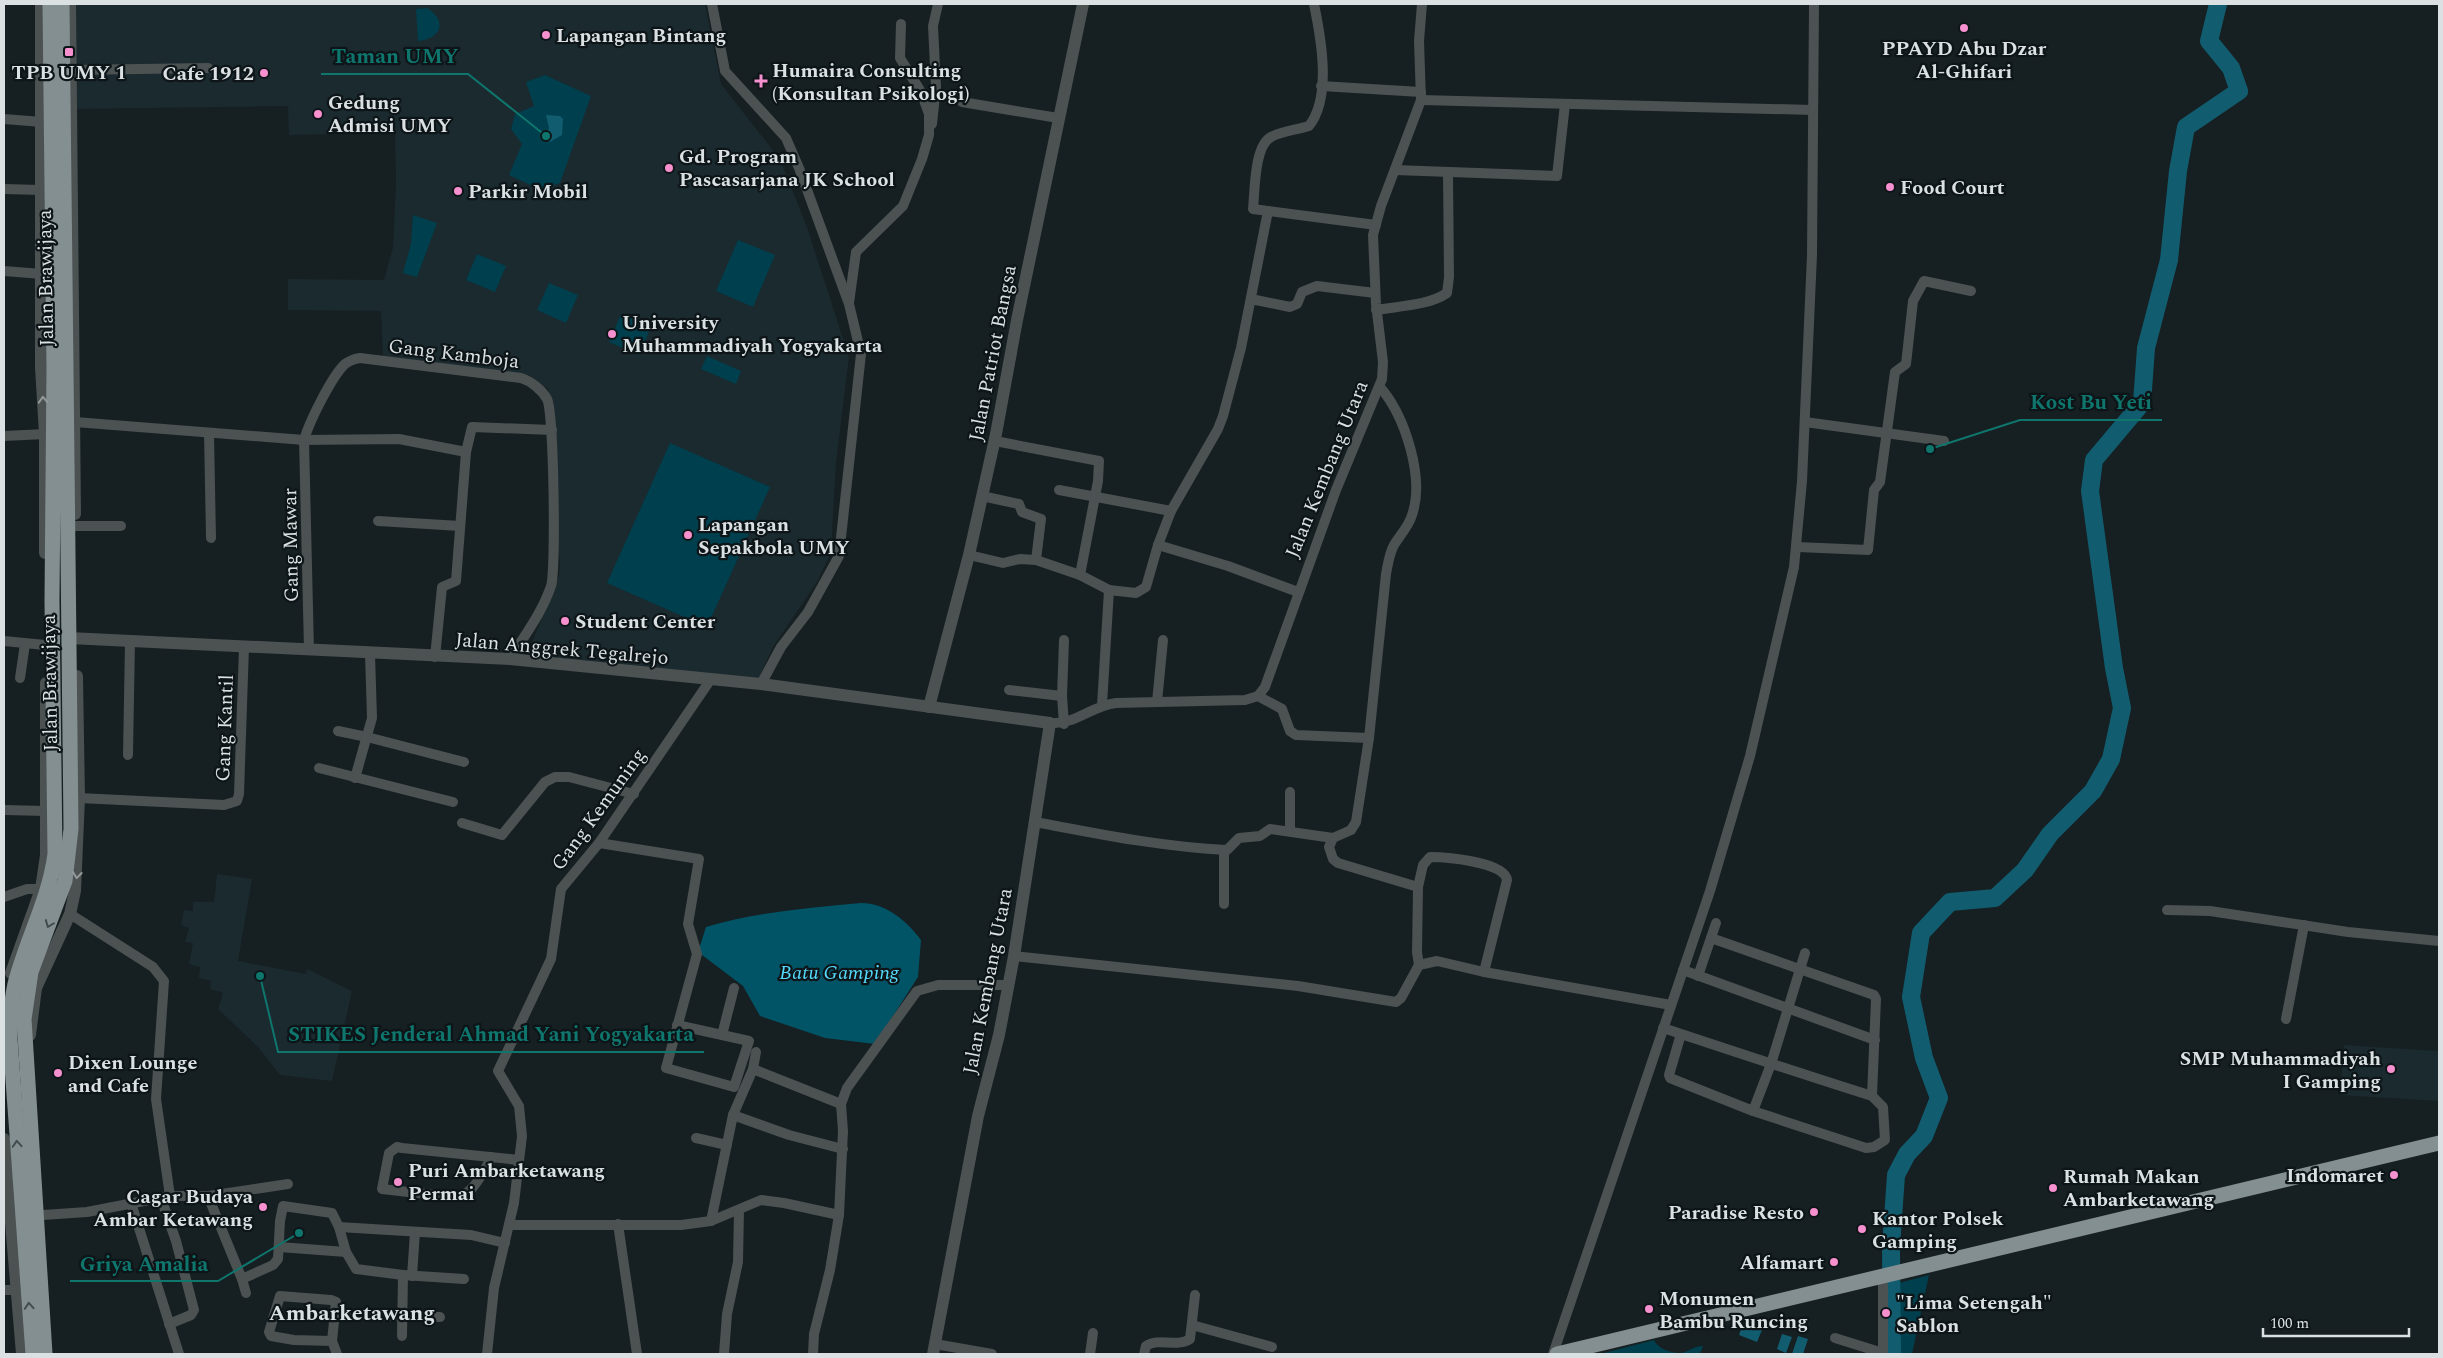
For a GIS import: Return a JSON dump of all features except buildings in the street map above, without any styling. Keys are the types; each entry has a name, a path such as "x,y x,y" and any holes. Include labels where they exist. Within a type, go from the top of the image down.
{"highway":[{"name":"Jalan Brawijaya","path":"33,1354 10,1031 15,984 47,893 55,854 48,368 50,4"},
{"name":"Jalan Brawijaya","path":"45,1354 24,1019 31,972 65,881 71,829 71,482 62,4"},
{"path":"1557,1354 2439,1143"}],"street":[{"path":"4,1020 9,981 16,953 40,889 46,855 45,434 48,368 42,274 41,4"},
{"path":"52,1354 30,1034 36,988 70,914 78,868 80,798 72,638 75,526 71,482 75,422 70,4"},
{"path":"712,4 724,69 786,138 849,304 861,357 839,556 808,612 782,647 761,684"},
{"path":"849,304 856,252 903,206 922,160 936,110 933,26 938,4"},
{"name":"Jalan Patriot Bangsa","path":"928,706 969,555 1083,4"},
{"path":"1314,4 1324,63 1319,108 1309,126 1270,137 1263,143 1253,209 1376,225"},
{"name":"Jalan Kembang Utara","path":"1258,696 1268,681 1298,592 1350,454 1380,387 1384,368 1376,310 1373,243 1376,225 1421,96 1420,41 1422,4"},
{"path":"1553,1354 1710,891 1750,756 1782,622 1797,548 1805,422 1812,254 1814,4"},
{"path":"901,24 900,58 921,92 929,114 929,135"},
{"path":"71,70 208,68"},
{"path":"1321,86 1421,96 1566,104 1813,110"},
{"path":"962,102 1058,118"},
{"path":"1395,170 1556,176 1566,104"},
{"path":"4,119 42,122"},
{"path":"1376,310 1431,300 1447,293 1449,277 1448,173"},
{"path":"4,189 41,190"},
{"path":"969,555 1003,563 1020,559 1036,560 1080,575 1109,590 1136,593 1143,590 1149,579 1158,545 1171,511 1218,429 1234,380 1268,211"},
{"path":"4,271 42,274"},
{"path":"1797,548 1868,550 1874,490 1880,482 1895,372 1906,364 1913,301 1926,281 1969,290"},
{"path":"1251,299 1290,307 1297,304 1302,292 1314,286 1375,293"},
{"name":"Gang Kamboja","path":"304,440 307,427 340,370 349,361 360,358 527,380 540,389 548,401 552,430 552,581 540,610 510,660"},
{"path":"1035,822 1135,841 1224,850 1231,848 1240,838 1262,836 1267,830 1290,831 1333,838 1351,830 1356,822 1369,738 1386,574 1392,550 1413,513 1416,474 1410,444 1389,400 1380,387"},
{"path":"75,422 304,440 399,439 466,452"},
{"path":"1805,422 1944,441"},
{"path":"436,657 442,587 456,581 466,452 472,426 552,430"},
{"path":"4,436 45,434"},
{"path":"209,434 210,538"},
{"name":"Gang Mawar","path":"304,440 309,650"},
{"path":"994,441 1097,460 1100,467 1080,575"},
{"path":"1059,490 1171,511"},
{"path":"982,496 1019,504 1022,512 1041,519 1036,560"},
{"path":"378,521 460,526"},
{"path":"75,526 121,526"},
{"path":"1158,545 1228,566 1298,592"},
{"path":"1102,705 1109,590"},
{"name":"Jalan Anggrek Tegalrejo","path":"72,638 510,660 761,684 1050,722"},
{"path":"128,754 130,640"},
{"path":"1064,640 1062,696 1064,724"},
{"path":"1157,702 1163,640"},
{"path":"4,642 46,645"},
{"path":"20,678 25,644"},
{"name":"Gang Kantil","path":"80,798 224,805 237,801 239,794 244,648"},
{"path":"354,778 373,709 370,654"},
{"name":"Gang Kemuning","path":"486,1354 494,1288 506,1243 522,1136 519,1106 498,1071 551,959 561,890 634,794 711,679"},
{"path":"1009,690 1062,696"},
{"path":"1050,722 1064,724 1102,705 1116,702 1245,700 1258,696 1282,709 1290,731 1296,735 1369,738"},
{"name":"Jalan Kembang Utara","path":"934,1349 978,1116 999,1035 1014,956 1050,722"},
{"path":"338,731 367,736 464,762"},
{"path":"319,768 453,802"},
{"path":"462,823 502,835 545,782 555,777 569,777 634,794"},
{"path":"1290,792 1290,831"},
{"path":"4,810 46,811"},
{"path":"1333,838 1330,847 1332,856 1338,863 1418,887"},
{"path":"598,843 699,858 688,924 697,954 677,1025 666,1068 734,1087 749,1041 677,1025"},
{"path":"1224,850 1224,904"},
{"path":"1014,956 1298,986 1396,1002 1401,998 1419,965 1417,952 1418,887 1423,865 1430,857 1497,867 1505,873 1507,880 1484,972"},
{"path":"4,897 27,889 40,889"},
{"path":"2166,910 2210,911 2304,926 2439,941"},
{"path":"70,914 153,967 164,981 156,1099 165,1197 194,1310 192,1315 169,1324"},
{"path":"1698,976 1716,923"},
{"path":"2286,1019 2304,926"},
{"path":"1711,938 1874,994 1876,999 1872,1096"},
{"path":"1753,1111 1771,1064 1805,953"},
{"path":"1419,965 1437,961 1484,972 1670,1005"},
{"path":"1683,970 1875,1040"},
{"path":"813,1354 814,1334 830,1270 839,1215 842,1104 847,1088 916,991 938,985 1007,985"},
{"path":"722,1035 734,988"},
{"path":"1663,1028 1872,1096 1883,1107 1886,1136 1881,1145 1866,1148 1753,1111 1670,1078 1669,1075 1681,1034"},
{"path":"711,1221 733,1115 753,1068 756,1052"},
{"path":"753,1068 842,1104"},
{"path":"733,1115 789,1135 842,1149"},
{"path":"696,1138 727,1145"},
{"path":"4,1139 10,1290 22,1354"},
{"path":"492,1157 470,1192 463,1196 452,1198 382,1189 389,1153 397,1147 492,1157 519,1160"},
{"path":"43,1215 87,1212 165,1197 208,1196 288,1184"},
{"path":"208,1196 246,1293"},
{"path":"509,1225 682,1225 711,1221 761,1200 839,1215"},
{"path":"131,1203 179,1354"},
{"path":"242,1279 273,1265 278,1259 281,1208 286,1205 332,1212 351,1264 359,1271 464,1279"},
{"path":"724,1354 727,1314 738,1262 739,1210"},
{"path":"618,1224 637,1354"},
{"path":"339,1227 471,1235 506,1243"},
{"path":"402,1336 401,1315 415,1232"},
{"path":"279,1247 346,1252"},
{"path":"1835,1338 1883,1354 1883,1286 1885,1275"},
{"path":"1144,1354 1146,1346 1153,1342 1178,1343 1187,1341 1191,1336 1195,1295"},
{"path":"332,1341 294,1340 271,1336 270,1332 280,1296 331,1300 337,1305 332,1341 337,1354"},
{"path":"335,1314 440,1317"},
{"path":"1192,1325 1272,1347"},
{"path":"1090,1354 1093,1333"},
{"path":"934,1349 992,1354"}],"shaded area":[{"name":"University Muhammadiyah Yogyakarta","path":"71,4 705,4 721,84 780,159 807,227 849,357 836,463 831,553 817,582 773,647 758,680 526,657 559,576 560,561 556,530 552,401 548,389 529,375 383,359 381,311 288,310 288,279 384,280 393,247 396,183 395,133 289,135 288,106 75,109"},
{"path":"427,8 438,18 439,29 432,37 418,41 416,9"},
{"path":"545,75 591,96 560,183 541,190 509,175 522,144 511,129 515,114 534,106 526,82"},
{"path":"546,115 560,116 563,119 562,135 550,142 545,138 549,128"},
{"path":"413,215 437,223 417,277 403,273 411,244"},
{"path":"738,240 775,255 753,307 716,291"},
{"path":"477,254 506,266 495,292 466,280"},
{"path":"549,283 578,295 566,323 537,310"},
{"path":"621,314 651,327 639,355 609,342"},
{"path":"707,356 741,371 736,384 701,369"},
{"name":"Lapangan Sepakbola UMY","path":"670,443 770,487 707,627 607,583"},
{"path":"217,874 252,879 238,961 306,974 307,969 352,991 332,1081 280,1075 258,1047 218,1009 223,993 210,989 211,981 199,978 200,967 189,964 193,943 185,942 189,928 181,925 184,910 193,911 193,902 214,902"},
{"name":"SMP Muhammadiyah I Gamping","path":"2344,1045 2439,1051 2438,1101 2340,1095"},
{"path":"1929,1275 1912,1354 1896,1354 1895,1284"},
{"path":"1743,1323 1762,1330 1757,1342 1739,1335"},
{"path":"1782,1334 1792,1337 1786,1353 1777,1349"},
{"path":"1798,1336 1808,1339 1803,1354 1792,1354"},
{"path":"1654,1340 1661,1348 1676,1353 1682,1353 1703,1346 1700,1354 1604,1353"}],"green space":[{"name":"Batu Gamping","path":"861,903 879,906 895,914 921,940 918,977 875,1044 825,1038 760,1016 743,986 698,952 706,927 763,914"}],"waterway":[{"path":"1892,1354 1891,1247 1896,1175 1907,1154 1924,1136 1939,1098 1924,1058 1911,997 1921,933 1950,902 1995,898 2025,870 2050,834 2093,791 2111,759 2122,708 2114,668 2090,491 2094,460 2142,403 2146,348 2169,260 2178,171 2186,127 2239,91 2231,68 2209,41 2218,4"}],"place":[{"name":"PPAYD Abu Dzar Al-Ghifari","path":"1964,28"},
{"name":"Lapangan Bintang","path":"546,35"},
{"name":"TPB UMY 1","path":"69,52"},
{"name":"Cafe 1912","path":"264,73"},
{"name":"Humaira Consulting (Konsultan Psikologi)","path":"761,81"},
{"name":"Gedung Admisi UMY","path":"318,114"},
{"name":"Taman UMY","path":"546,136"},
{"name":"Gd. Program Pascasarjana JK School","path":"669,168"},
{"name":"Food Court","path":"1890,187"},
{"name":"Parkir Mobil","path":"458,191"},
{"name":"University Muhammadiyah Yogyakarta","path":"612,334"},
{"name":"Kost Bu Yeti","path":"1930,449"},
{"name":"Lapangan Sepakbola UMY","path":"688,535"},
{"name":"Student Center","path":"565,621"},
{"name":"STIKES Jenderal Ahmad Yani Yogyakarta","path":"260,976"},
{"name":"SMP Muhammadiyah I Gamping","path":"2391,1069"},
{"name":"Dixen Lounge and Cafe","path":"58,1073"},
{"name":"Indomaret","path":"2394,1175"},
{"name":"Puri Ambarketawang Permai","path":"398,1182"},
{"name":"Rumah Makan Ambarketawang","path":"2053,1188"},
{"name":"Cagar Budaya Ambar Ketawang","path":"263,1207"},
{"name":"Paradise Resto","path":"1814,1212"},
{"name":"Kantor Polsek Gamping","path":"1862,1229"},
{"name":"Griya Amalia","path":"299,1233"},
{"name":"Alfamart","path":"1834,1262"},
{"name":"Monumen Bambu Runcing","path":"1649,1309"},
{"name":"\"Lima Setengah\" Sablon","path":"1886,1313"}],"district":[{"name":"Ambarketawang","path":"352,1312"}]}
